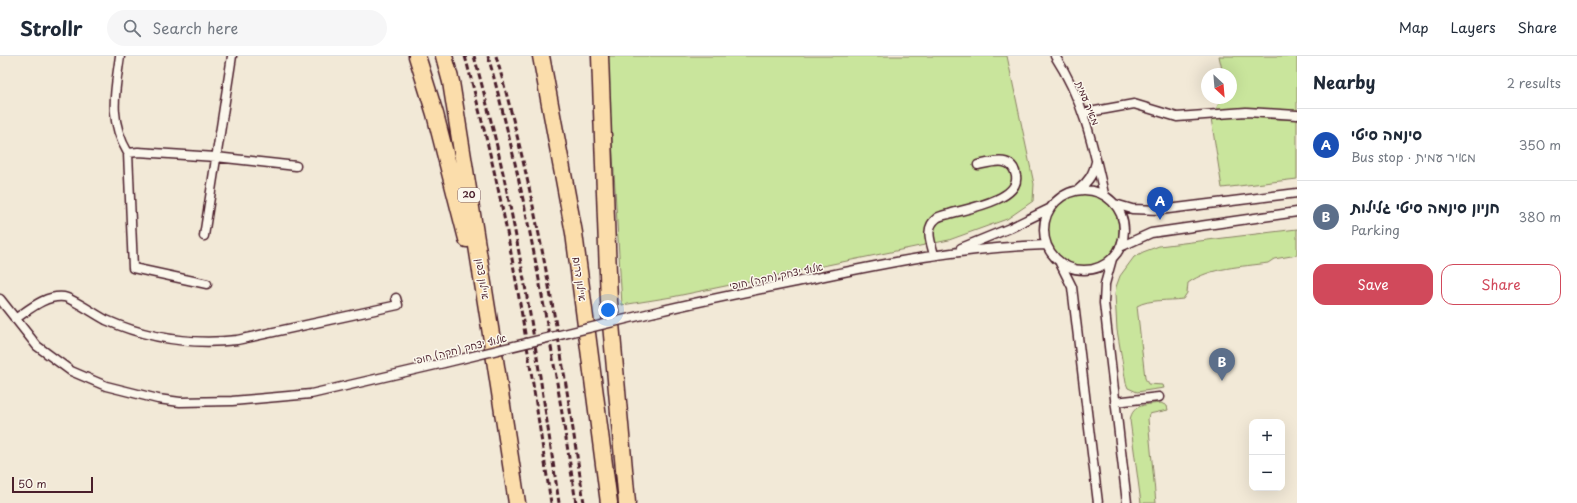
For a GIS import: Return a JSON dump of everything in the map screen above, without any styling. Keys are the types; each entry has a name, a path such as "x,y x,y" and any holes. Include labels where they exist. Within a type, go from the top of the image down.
{"highway":[{"path":"417,56 435,114 491,334"},
{"name":"איילון צפון","path":"444,56 451,82 517,503"},
{"name":"איילון דרום","path":"541,56 574,233 609,503"},
{"path":"600,56 609,301 627,503"}],"street":[{"path":"120,56 114,105 115,118 123,145 128,153 134,268 207,284"},
{"path":"204,236 232,56"},
{"name":"מאיר עמית","path":"1055,56 1084,113 1104,194"},
{"path":"1084,113 1134,104 1177,117 1246,112 1297,115"},
{"path":"128,153 138,152 216,157 296,166"},
{"path":"1080,189 1088,182 1094,171 1096,160"},
{"path":"934,255 928,234 931,225 938,217 997,200 1007,195 1015,187 1016,176 1012,167 1004,161 995,161 978,165"},
{"path":"1112,259 1097,268 1080,270 1069,268 1059,262 1051,254 1043,236 1043,227 1048,209 1056,199 1063,194 1080,189 1088,189 1104,194 1120,211 1124,229 1124,238 1112,259 1105,284 1104,303 1127,503"},
{"path":"1115,204 1132,209 1160,210 1297,193"},
{"name":"אלוף יצחק (חקה) חופי","path":"953,252 1010,228 1048,209"},
{"path":"1120,247 1151,233 1297,212"},
{"name":"אלוף יצחק (חקה) חופי","path":"0,298 37,346 71,371 106,386 130,393 180,402 232,401 312,394 655,312 894,261 953,252 1009,246 1046,245"},
{"path":"1059,262 1072,287 1098,503"},
{"path":"15,319 37,303 51,297 65,297 100,317 136,332 182,341 224,342 398,305 396,298"},
{"path":"1115,402 1159,397"}],"green space":[{"path":"607,56 1007,56 1034,184 1033,201 1007,219 949,240 672,297 622,305"},
{"path":"1219,56 1297,57 1297,179 1222,188 1211,118 1219,104 1237,104 1237,68 1222,68"},
{"path":"1083,194 1103,200 1113,210 1119,230 1113,250 1103,260 1083,266 1063,260 1053,250 1047,230 1053,210 1063,200"},
{"path":"1297,229 1297,255 1274,259 1268,263 1226,268 1206,274 1188,283 1187,293 1183,299 1153,301 1137,306 1145,378 1148,384 1163,385 1164,388 1137,392 1128,388 1117,330 1115,294 1120,276 1134,257 1159,246"},
{"path":"1161,403 1167,406 1168,410 1149,414 1148,419 1156,503 1141,503 1130,420 1134,410 1137,408"}],"railway":[{"path":"465,56 482,120 513,262 551,503"},
{"path":"474,56 489,111 524,278 559,503"},
{"path":"488,56 503,111 528,222 549,334 576,503"},
{"path":"496,56 511,111 548,278 584,503"}],"place":[{"name":"סינמה סיטי","path":"1160,220"},
{"name":"חניון סינמה סיטי גלילות","path":"1222,381"}]}
